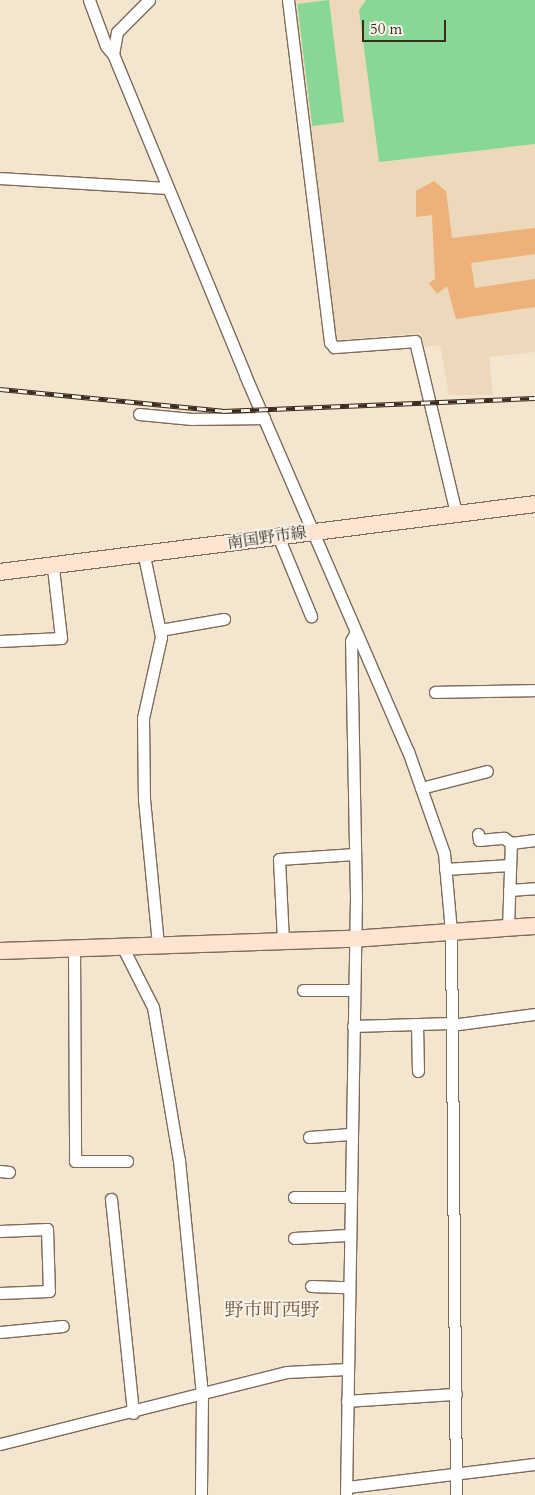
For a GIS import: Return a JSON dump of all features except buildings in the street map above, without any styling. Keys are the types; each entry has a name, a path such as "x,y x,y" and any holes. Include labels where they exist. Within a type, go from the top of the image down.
{"main road":[{"name":"南国野市線","path":"0,572 53,568 313,531 535,504"},
{"path":"0,951 158,944 352,939 535,926"}],"street":[{"path":"89,0 106,46 113,54 166,188 421,788 445,869 451,931 456,1495"},
{"path":"113,54 117,32 149,0"},
{"path":"288,0 330,342 334,346 415,341 456,513"},
{"path":"0,178 166,188"},
{"path":"139,414 192,419 264,418"},
{"path":"278,536 311,616"},
{"path":"144,556 160,630 161,652 143,718 144,799 158,944"},
{"path":"0,641 61,638 53,568"},
{"path":"160,630 224,619"},
{"path":"356,632 351,641 355,854 352,939 353,1026 346,1287 346,1491 535,1464"},
{"path":"435,692 535,690"},
{"path":"421,788 487,771"},
{"path":"478,834 479,840 504,838 510,843 535,840"},
{"path":"508,928 510,843"},
{"path":"283,941 279,859 355,854"},
{"path":"445,869 510,865"},
{"path":"509,890 535,888"},
{"path":"122,946 147,991 156,1024 179,1160 202,1394 201,1495"},
{"path":"74,948 75,1161 127,1161"},
{"path":"303,990 352,990"},
{"path":"353,1026 452,1024 535,1014"},
{"path":"417,1024 418,1071"},
{"path":"309,1137 350,1134"},
{"path":"294,1197 348,1197"},
{"path":"110,1199 132,1412"},
{"path":"0,1231 47,1229 49,1291 0,1293"},
{"path":"294,1238 347,1235"},
{"path":"312,1286 346,1287"},
{"path":"0,1332 51,1333 63,1326"},
{"path":"1,1441 132,1412 287,1372 347,1369"},
{"path":"347,1400 456,1394"}],"shaded area":[{"path":"292,0 535,0 535,352 489,357 493,395 449,395 440,345 425,347 421,333 340,340 335,335"}],"green space":[{"path":"329,0 344,122 312,126 297,4"},
{"path":"366,0 535,0 535,144 379,162 359,10"}],"railway":[{"path":"0,389 223,411 535,398"}],"district":[{"name":"野市町西野","path":"272,1311"}]}
